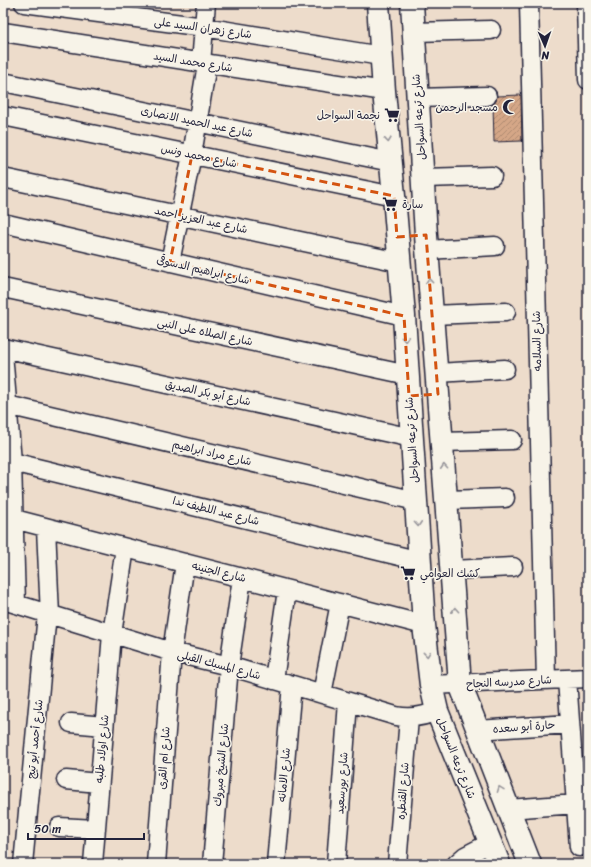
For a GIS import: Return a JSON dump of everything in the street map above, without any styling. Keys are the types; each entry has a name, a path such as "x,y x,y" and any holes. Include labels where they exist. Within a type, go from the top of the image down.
{"main road":[{"name":"شارع ترعه السواحل","path":"378,3 381,56 404,316 424,625 431,686 437,711 499,864"},
{"name":"شارع ترعه السواحل","path":"412,3 426,242 460,684 530,864"},
{"path":"397,237 426,242"},
{"path":"409,386 438,383"}],"street":[{"name":"شارع زهران السيد على","path":"24,3 204,27 381,56"},
{"path":"170,262 192,155 197,122 204,63 206,3"},
{"name":"شارع السلامه","path":"529,3 546,680"},
{"path":"586,3 588,80"},
{"path":"414,32 491,30"},
{"name":"شارع محمد السيد","path":"3,32 384,91"},
{"name":"شارع عبد الحميد الانصارى","path":"3,82 391,162"},
{"path":"418,98 487,96"},
{"name":"شارع محمد ونس","path":"3,116 394,196"},
{"path":"423,178 492,176"},
{"name":"شارع عبد العزيز احمد","path":"3,178 399,262"},
{"name":"شارع ابراهيم الدسوقى","path":"3,223 404,316"},
{"path":"426,242 495,246"},
{"name":"شارع الصلاه على النبى","path":"3,288 409,386"},
{"path":"432,315 506,312"},
{"name":"شارع أبو بكر الصديق","path":"3,348 412,438"},
{"path":"3,353 12,462 14,519 10,602"},
{"path":"438,383 505,369"},
{"name":"شارع مراد ابراهيم","path":"7,405 416,501"},
{"path":"442,442 512,440"},
{"name":"شارع عبد اللطيف ندا","path":"12,462 420,560"},
{"path":"447,500 505,498"},
{"name":"شارع الجنينه","path":"14,519 424,625"},
{"name":"شارع أحمد أبو تيج","path":"23,864 49,614 46,528"},
{"name":"شارع اولاد طلبه","path":"93,864 112,634 125,548"},
{"name":"شارع ام القرى","path":"156,864 172,652 185,563"},
{"path":"452,570 513,567"},
{"name":"شارع الشيخ مبروك","path":"212,864 229,666 242,578"},
{"path":"274,680 287,590"},
{"name":"شارع المسبك القبلى","path":"10,602 172,652 229,666 396,716 408,718 426,716 437,711"},
{"path":"322,694 340,603"},
{"name":"شارع مدرسه النجاح","path":"431,686 588,678"},
{"path":"567,679 579,847"},
{"name":"شارع الامانه","path":"276,864 292,685"},
{"name":"شارع بورسعيد","path":"336,864 348,702"},
{"name":"شارع القنطره","path":"397,864 408,718"},
{"path":"71,723 104,726"},
{"name":"حارة أبو سعده","path":"477,730 570,724"},
{"path":"66,780 99,783"},
{"path":"508,809 576,804"},
{"path":"59,827 96,829"},
{"path":"456,864 465,856 490,843"}],"highlighted area":[{"path":"192,155 394,196 397,237 426,235 438,394 409,396 404,316 170,262"}],"building":[{"name":"مسجد الرحمن","path":"521,95 522,141 494,142 493,105 497,96"}],"place":[{"name":"مسجد الرحمن","path":"510,107"},
{"name":"نجمة السواحل","path":"392,115"},
{"name":"سارة","path":"390,204"},
{"name":"كشك العوامي","path":"408,573"}]}
